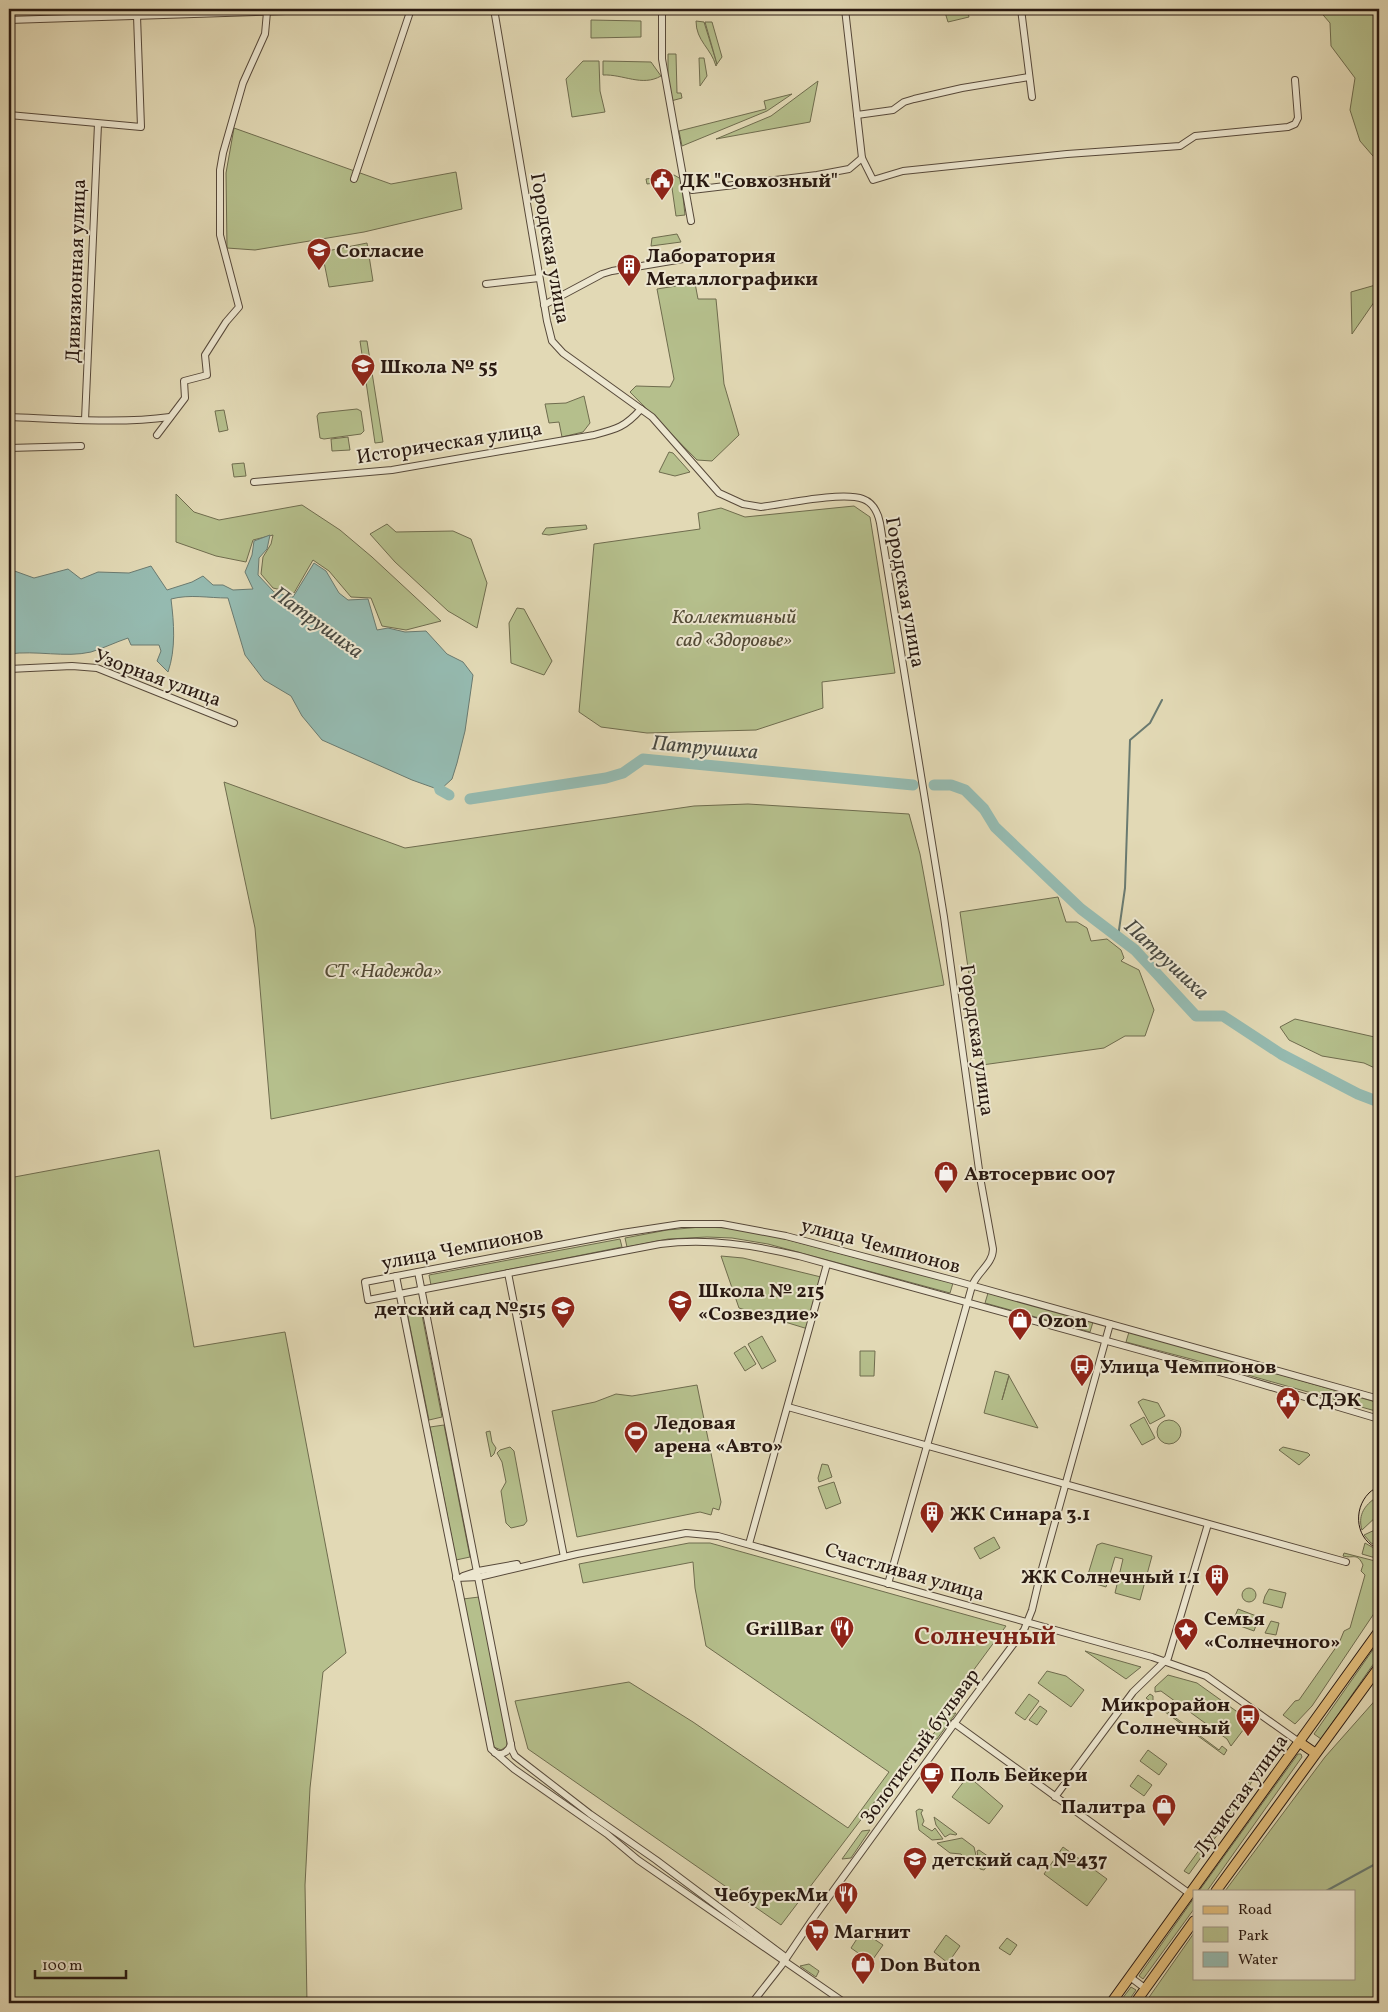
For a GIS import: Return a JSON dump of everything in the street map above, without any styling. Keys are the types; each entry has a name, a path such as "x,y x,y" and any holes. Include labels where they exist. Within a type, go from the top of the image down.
{"main road":[{"name":"Лучистая улица","path":"1111,2003 1379,1630"},
{"name":"Лучистая улица","path":"1217,1890 1379,1666"},
{"path":"1299,1742 1315,1753"},
{"path":"1135,2003 1193,1922"}],"street":[{"path":"9,20 348,9"},
{"path":"354,180 411,9"},
{"name":"Городская улица","path":"494,9 539,278 549,330 556,346 569,358 662,426 719,493 734,501 749,506 761,507 847,496 864,499 874,506 880,523 890,576 947,938 980,1177 993,1249 990,1260 977,1276 972,1286"},
{"path":"662,9 662,58 668,103 685,182 691,221"},
{"path":"845,9 862,158 873,180 903,171 1067,154 1180,146 1196,136 1288,127 1295,124 1298,118 1295,80"},
{"path":"1021,9 1032,98"},
{"path":"157,434 186,398 184,381 207,374 205,355 226,322 239,307 220,235 220,170 243,83 265,34 267,12"},
{"path":"9,116 141,127 137,16"},
{"path":"857,115 893,110 904,102 962,88 1029,76"},
{"name":"Дивизионная улица","path":"85,420 98,124"},
{"path":"685,182 692,190 817,175 848,169 862,158"},
{"path":"544,305 602,274 684,259"},
{"path":"486,284 539,278"},
{"name":"Историческая улица","path":"254,482 392,470 594,435 629,423 641,409"},
{"path":"9,417 85,420 155,419 170,416"},
{"path":"9,448 81,446"},
{"name":"Узорная улица","path":"9,669 72,666 97,668 234,723"},
{"name":"улица Чемпионов","path":"1379,1399 972,1286 778,1234 736,1226 706,1223 681,1224 622,1233 365,1282 368,1300 631,1249 687,1242 716,1242 766,1248 1248,1379 1379,1419"},
{"path":"749,1544 827,1264"},
{"path":"418,1272 512,1750 518,1760 845,2003"},
{"path":"508,1273 564,1557"},
{"path":"396,1276 490,1745 494,1753 607,1834 643,1863 784,1959"},
{"path":"888,1584 972,1286"},
{"name":"Золотистый бульвар","path":"752,2003 954,1723 1022,1635 1028,1622 1110,1324"},
{"path":"788,1407 1346,1562"},
{"path":"1055,1796 1133,1692 1166,1661 1208,1524"},
{"name":"Счастливая улица","path":"456,1578 686,1533 718,1536 1166,1661 1206,1676 1299,1742"},
{"path":"954,1723 1190,1894"},
{"path":"494,1753 502,1754 506,1752 510,1749 511,1744"},
{"path":"1130,1977 1146,1988"}],"green space":[{"path":"944,9 967,9 969,17 948,22"},
{"path":"1318,9 1379,9 1379,163 1360,141 1350,110 1355,78 1331,46 1330,23"},
{"path":"591,20 641,21 641,37 591,38"},
{"path":"696,21 704,22 716,66 711,54 698,34"},
{"path":"705,22 712,22 722,57 717,64"},
{"path":"668,54 676,54 677,93 681,93 682,98 671,101 668,84"},
{"path":"699,58 704,58 707,76 700,86"},
{"path":"583,61 599,61 600,91 605,112 572,117 566,79"},
{"path":"603,61 651,62 661,76 654,79 640,80 603,75"},
{"path":"818,81 810,122 716,139 771,116"},
{"path":"792,94 767,111 682,146 679,131 766,109 764,101"},
{"path":"234,128 391,184 456,172 462,209 364,232 255,250 227,248 226,173"},
{"path":"674,175 681,179 685,215 676,216 671,181 647,184 646,179"},
{"path":"677,234 681,242 651,246 652,238"},
{"path":"367,243 373,281 329,287 322,252"},
{"path":"695,283 698,299 716,299 724,384 739,435 712,461 697,460 630,392 636,386 670,387 674,379 657,289"},
{"path":"1379,284 1379,295 1352,334 1351,292"},
{"path":"360,341 367,341 383,442 375,443"},
{"path":"584,396 590,423 583,432 562,437 559,422 549,423 545,404 566,403"},
{"path":"357,409 361,411 364,431 361,434 320,438 317,416 319,413"},
{"path":"224,410 228,430 219,432 215,411"},
{"path":"348,437 350,450 332,451 331,439"},
{"path":"669,452 673,453 690,472 675,476 659,472"},
{"path":"244,463 246,476 234,477 232,464"},
{"path":"176,494 194,512 219,520 302,505 340,530 441,621 406,630 382,626 371,598 351,597 329,571 313,560 294,593 273,588 261,574 263,557 271,544 273,535 253,540 246,562 216,556 176,542"},
{"name":"Коллективный сад «Здоровье»","path":"854,506 870,517 895,673 822,682 823,708 756,730 647,733 601,727 579,712 594,544 700,529 698,513 721,508 745,517"},
{"path":"387,524 396,532 453,531 471,539 487,583 477,628 448,611 395,562 370,534"},
{"path":"586,525 587,529 549,535 542,534 546,528"},
{"path":"517,608 524,609 552,661 544,675 511,663 509,623"},
{"name":"СТ «Надежда»","path":"224,782 405,848 694,806 748,804 909,814 920,854 944,985 271,1119 255,928"},
{"path":"1058,897 1066,922 1077,922 1087,928 1091,941 1107,939 1121,950 1124,958 1121,961 1139,970 1154,1010 1145,1036 1125,1036 1104,1048 982,1065 960,912"},
{"path":"1295,1019 1379,1038 1379,1070 1364,1063 1322,1056 1289,1040 1280,1027"},
{"path":"159,1150 194,1347 285,1332 346,1653 323,1672 310,1788 305,1885 307,2003 9,2003 9,1178"},
{"path":"701,1227 730,1228 770,1235 953,1283 950,1293 768,1244 732,1238 668,1239 627,1247 625,1238 667,1230"},
{"path":"620,1239 622,1247 431,1285 429,1275"},
{"path":"721,1256 743,1258 821,1277 808,1329 739,1308"},
{"path":"988,1293 1093,1322 1090,1332 985,1303"},
{"path":"421,1310 442,1417 429,1420 407,1312"},
{"path":"1129,1332 1236,1361 1233,1370 1126,1342"},
{"path":"762,1336 776,1361 762,1369 748,1344"},
{"path":"745,1346 756,1364 745,1371 734,1353"},
{"path":"860,1351 875,1351 874,1376 860,1376"},
{"path":"1240,1363 1379,1403 1379,1412 1237,1372"},
{"path":"995,1371 1009,1375 1002,1400 1009,1376 1038,1428 984,1413"},
{"name":"Ледовая арена «Авто»","path":"697,1385 721,1502 719,1510 713,1508 711,1515 700,1512 577,1537 552,1411 595,1402 616,1394 632,1396"},
{"path":"1143,1399 1158,1403 1165,1416 1150,1424 1138,1402"},
{"path":"1144,1417 1155,1438 1142,1445 1130,1425"},
{"path":"1169,1420 1174,1421 1180,1427 1180,1437 1174,1443 1169,1444 1164,1443 1158,1437 1157,1432 1158,1427 1164,1421"},
{"path":"444,1425 470,1557 456,1560 430,1427"},
{"path":"490,1431 492,1442 496,1448 491,1457 486,1432"},
{"path":"510,1447 514,1451 527,1521 524,1525 511,1528 506,1523 501,1491 506,1482 502,1462 497,1453"},
{"path":"1283,1447 1310,1455 1299,1465 1279,1450"},
{"path":"822,1464 828,1465 832,1477 819,1482 818,1478"},
{"path":"834,1482 841,1503 826,1509 818,1487"},
{"path":"1374,1499 1379,1500 1379,1514 1362,1530 1362,1513"},
{"path":"1379,1528 1379,1547 1371,1543 1364,1535"},
{"path":"994,1537 1000,1548 980,1559 974,1548"},
{"path":"689,1543 710,1543 1006,1626 781,1925 528,1749 515,1701 629,1682 693,1722 848,1828 889,1772 706,1646 695,1588 693,1562 583,1583 579,1564"},
{"path":"1102,1543 1152,1556 1140,1600 1115,1593 1123,1559 1115,1557 1106,1587 1086,1581 1097,1545"},
{"path":"1365,1543 1379,1551 1379,1559 1362,1554"},
{"path":"1344,1553 1379,1562 1379,1606 1312,1706 1295,1724 1283,1715 1295,1701 1299,1700 1339,1643 1344,1631 1350,1628 1365,1575 1361,1571 1363,1565 1361,1561 1357,1557 1343,1556"},
{"path":"1246,1588 1252,1588 1256,1595 1252,1602 1246,1602 1242,1598 1242,1592"},
{"path":"1269,1589 1286,1593 1282,1608 1263,1603"},
{"path":"479,1597 507,1739 507,1746 501,1750 494,1747 463,1599"},
{"path":"1238,1609 1259,1617 1254,1631 1232,1623"},
{"path":"1271,1621 1279,1623 1276,1635 1265,1633"},
{"path":"1379,1641 1379,1656 1321,1739 1314,1734"},
{"path":"1085,1651 1141,1667 1126,1679"},
{"path":"1047,1671 1066,1676 1084,1690 1071,1707 1038,1683"},
{"path":"1168,1675 1197,1683 1250,1721 1231,1746 1227,1739 1161,1691 1155,1692 1155,1687"},
{"path":"1029,1694 1039,1701 1025,1720 1015,1713"},
{"path":"1150,1694 1153,1696 1153,1701 1219,1750 1222,1746 1227,1750 1224,1755 1146,1698"},
{"path":"1379,1696 1379,2003 1145,2003 1193,1934 1193,1980 1356,1980 1356,1890 1226,1890 1325,1757"},
{"path":"1040,1706 1047,1711 1037,1725 1029,1720"},
{"path":"956,1713 937,1739 930,1739 947,1714"},
{"path":"1279,1743 1281,1744 1260,1775 1255,1772 1258,1768 1260,1769"},
{"path":"1148,1750 1167,1764 1159,1775 1140,1761"},
{"path":"1298,1754 1301,1754 1302,1757 1208,1890 1200,1890"},
{"path":"1138,1775 1152,1785 1144,1796 1130,1786"},
{"path":"968,1776 1003,1806 989,1824 952,1797"},
{"path":"1250,1780 1252,1781 1241,1802 1189,1874 1184,1871"},
{"path":"919,1809 923,1810 921,1813 924,1821 922,1825 932,1831 935,1828 943,1839 932,1840 919,1830 916,1811"},
{"path":"934,1817 957,1834 950,1834 945,1837 936,1825"},
{"path":"870,1830 851,1858 842,1859 862,1831"},
{"path":"962,1838 974,1847 978,1864 975,1868 961,1854 950,1853 937,1843"},
{"path":"1063,1847 1107,1879 1087,1906 1044,1874"},
{"path":"979,1850 992,1859 984,1870 980,1869 977,1851"},
{"path":"1193,1899 1193,1910 1143,1979 1139,1976"},
{"path":"862,1931 883,1945 871,1962 851,1948"},
{"path":"946,1935 960,1946 948,1963 934,1952"},
{"path":"1007,1938 1017,1945 1010,1955 999,1948"},
{"path":"809,1964 819,1971 816,1977 800,1966"},
{"path":"1131,1987 1136,1990 1127,2003 1119,2003"}],"water":[{"path":"270,535 267,549 259,558 258,575 274,592 293,597 314,563 326,571 339,593 348,600 368,599 377,630 388,628 405,632 426,631 447,654 463,662 473,675 465,731 457,763 452,779 440,790 412,780 322,740 302,716 291,696 264,680 245,655 228,598 192,596 171,599 173,645 168,672 157,661 161,651 159,645 131,645 128,638 81,654 9,654 9,569 34,578 68,569 81,579 98,572 129,573 151,566 167,590 192,582 203,576 213,585 223,585 233,590 253,589 245,572 252,555 254,541"}],"waterway":[{"path":"1118,937 1125,888 1130,740 1150,723 1162,700"},
{"name":"Патрушиха","path":"470,799 606,778 623,773 643,759 913,785"},
{"name":"Патрушиха","path":"436,776 440,790 449,795"},
{"name":"Патрушиха","path":"934,785 951,785 965,790 984,809 995,827 1081,909 1135,950 1196,1016 1223,1016 1281,1054 1358,1094 1379,1102"},
{"path":"1328,1890 1379,1862"}],"tram line":[{"path":"1379,1486 1370,1492 1364,1500 1359,1516 1361,1532 1365,1539 1379,1549"}],"place":[{"name":"ДК \"Совхозный\"","path":"662,201"},
{"name":"Согласие","path":"319,271"},
{"name":"Лаборатория Металлографики","path":"629,287"},
{"name":"Школа № 55","path":"363,387"},
{"name":"Автосервис 007","path":"946,1194"},
{"name":"Школа № 215 «Созвездие»","path":"680,1323"},
{"name":"детский сад №515","path":"563,1329"},
{"name":"Ozon","path":"1020,1341"},
{"name":"Улица Чемпионов","path":"1082,1387"},
{"name":"СДЭК","path":"1288,1420"},
{"name":"Ледовая арена «Авто»","path":"636,1454"},
{"name":"ЖК Синара 3.1","path":"932,1534"},
{"name":"ЖК Солнечный 1.1","path":"1217,1597"},
{"name":"GrillBar","path":"842,1649"},
{"name":"Семья «Солнечного»","path":"1186,1651"},
{"name":"Микрорайон Солнечный","path":"1248,1737"},
{"name":"Поль Бейкери","path":"932,1795"},
{"name":"Палитра","path":"1164,1827"},
{"name":"детский сад №437","path":"915,1880"},
{"name":"ЧебурекМи","path":"846,1915"},
{"name":"Магнит","path":"817,1952"},
{"name":"Don Buton","path":"863,1985"}],"district":[{"name":"Солнечный","path":"985,1635"}]}
